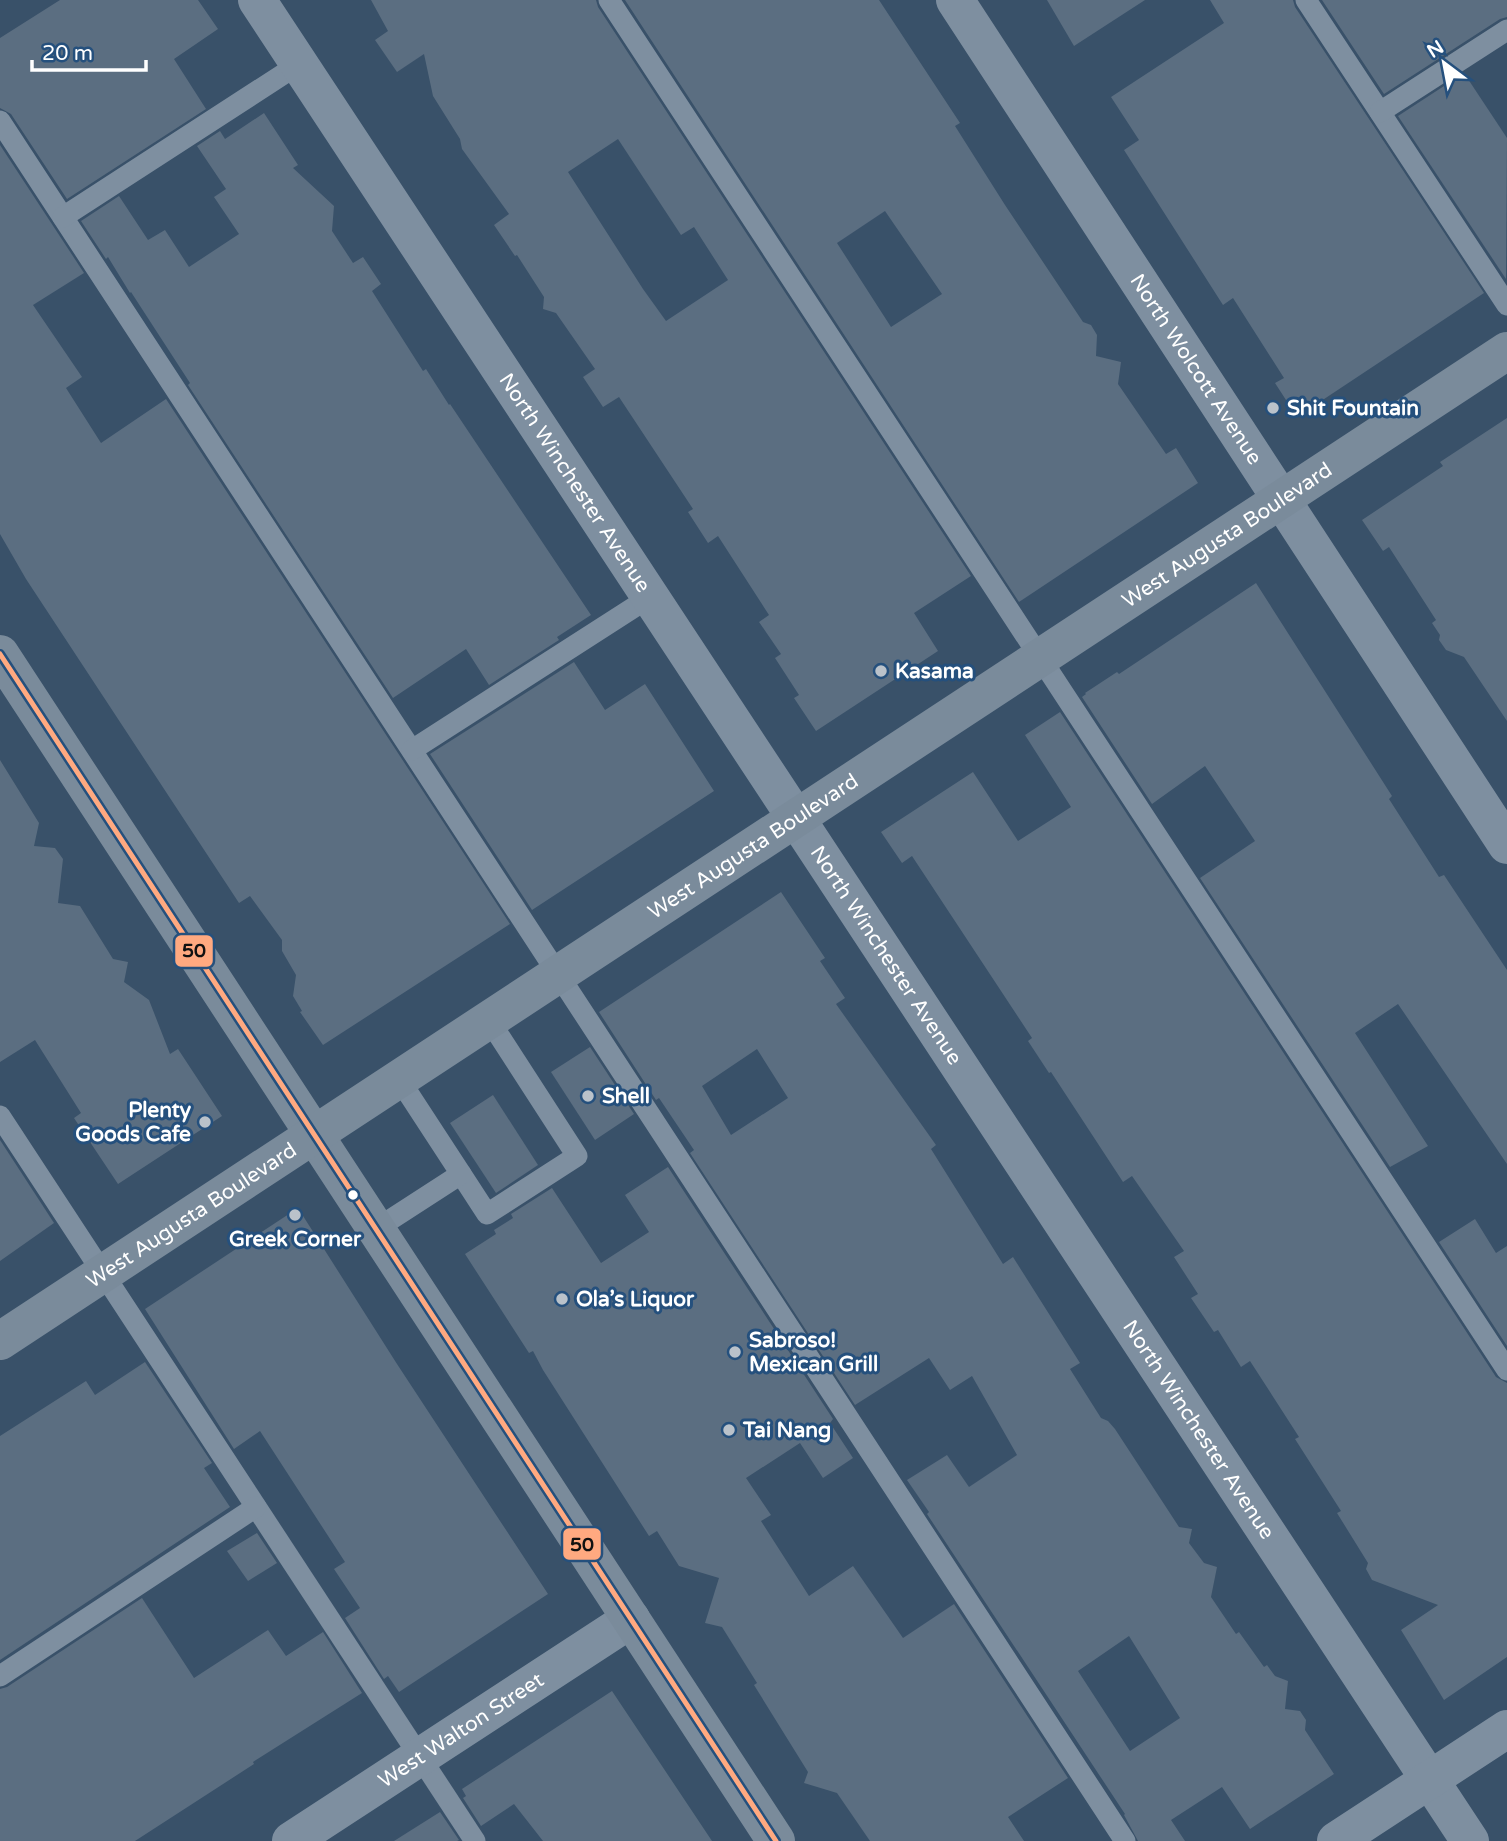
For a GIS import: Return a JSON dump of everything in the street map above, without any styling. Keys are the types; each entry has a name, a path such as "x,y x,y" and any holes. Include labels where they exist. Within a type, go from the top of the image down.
{"street":[{"name":"North Winchester Avenue","path":"257,0 1469,1841"},
{"name":"North Wolcott Avenue","path":"954,0 1507,845"},
{"name":"West Augusta Boulevard","path":"0,1341 1507,351"},
{"path":"0,654 776,1841"},
{"name":"West Walton Street","path":"291,1841 631,1619"},
{"path":"1336,1841 1507,1729"}],"lane":[{"path":"609,0 1507,1370"},
{"path":"1306,0 1507,305"},
{"path":"1380,112 1507,30"},
{"path":"63,217 299,64"},
{"path":"0,121 1125,1841"},
{"path":"412,750 650,597"},
{"path":"399,1079 487,1214 577,1156 489,1020"},
{"path":"0,1116 475,1841"},
{"path":"376,1229 461,1174"},
{"path":"0,1676 256,1507"}],"building":[{"path":"60,0 198,0 218,29 174,59 206,109 67,199 11,114 0,108 0,38"},
{"path":"371,0 596,0 598,7 971,576 914,613 938,651 816,731 794,698 799,695 775,658 781,654 759,622 769,615 718,536 708,543 688,512 693,509 619,397 603,407 583,377 595,369 556,313 543,309 544,297 494,225 509,214 462,149 460,139 433,96 424,54 397,72 375,40 388,31","holes":["618,139 681,235 694,227 728,280 666,321 568,172"]},
{"path":"625,0 879,0 960,123 955,126 1005,205 1083,322 1091,325 1097,335 1096,356 1121,362 1118,384 1166,454 1176,448 1198,483 1019,602","holes":["885,211 942,294 891,327 837,243"]},
{"path":"1047,0 1145,0 1074,46"},
{"path":"1210,0 1293,0 1295,7 1484,293 1297,417 1275,383 1284,378 1233,298 1223,305 1124,150 1139,140 1111,97 1224,23"},
{"path":"1322,0 1507,0 1507,17 1384,94"},
{"path":"1464,73 1507,138 1506,279 1398,116"},
{"path":"264,113 298,165 293,168 334,206 332,231 353,263 363,257 381,284 372,291 423,371 426,369 591,615 557,637 559,640 489,685 466,649 393,698 188,385 190,383 131,292 81,221 119,196 148,240 165,230 189,267 239,234 214,197 226,189 197,146 220,131 225,139"},
{"path":"0,145 84,273 33,305 82,377 66,388 101,443 166,399 510,924 323,1045 300,1012 302,1011 293,996 296,975 282,951 282,940 250,896 239,903 26,579 0,534"},
{"path":"1507,418 1507,721 1464,657 1446,650 1432,623 1436,620 1389,547 1383,551 1362,520 1443,466 1440,462"},
{"path":"1256,583 1392,796 1389,799 1439,877 1444,875 1507,970 1507,1164 1398,1004 1355,1033 1428,1146 1390,1167 1200,878 1255,841 1205,766 1152,804 1082,697"},
{"path":"574,662 605,710 645,684 714,791 532,910 430,754"},
{"path":"1060,712 1496,1377 1507,1383 1507,1657 1444,1700 1401,1630 1438,1605 1372,1580 1366,1569 1368,1563 1337,1513 1341,1511 1295,1439 1299,1437 1250,1361 1241,1367 1218,1330 1214,1332 1191,1298 1198,1294 1174,1257 1184,1251 1132,1176 1123,1182 1028,1041 1032,1038 912,856 902,863 881,832 973,772 1018,841 1071,807 1025,735"},
{"path":"0,760 39,823 34,846 55,848 63,859 58,903 80,906 113,959 128,962 124,982 149,1000 170,1054 178,1049 222,1116 118,1184 74,1118 81,1113 35,1040 0,1062"},
{"path":"781,892 825,958 820,961 845,998 836,1004 936,1145 931,1149 1003,1264 1013,1257 1080,1363 1070,1369 1101,1418 1115,1429 1179,1527 1192,1529 1189,1543 1204,1563 1217,1567 1211,1597 1236,1634 1239,1632 1264,1667 1267,1665 1275,1676 1288,1681 1285,1709 1300,1711 1306,1720 1305,1730 1334,1774 1250,1829 1222,1787 1171,1820 1185,1841 1138,1841 1125,1814 907,1480 947,1455 969,1487 1017,1455 972,1376 950,1390 929,1358 855,1405 690,1153 694,1150 659,1098 656,1100 599,1012","holes":["757,1049 788,1098 731,1135 702,1086","1129,1636 1180,1718 1130,1751 1078,1671"]},
{"name":"Shell","path":"590,1047 634,1114 595,1140 551,1072"},
{"name":"Shell","path":"493,1095 538,1165 496,1193 450,1123"},
{"path":"0,1140 54,1223 0,1261"},
{"path":"668,1167 833,1419 830,1423 853,1458 823,1478 800,1443 746,1478 771,1515 761,1521 809,1596 853,1566 903,1638 954,1604 1068,1778 1008,1817 1024,1841 870,1841 837,1793 804,1783 808,1772 754,1685 757,1683 722,1627 705,1623 719,1578 679,1566 657,1531 649,1536 533,1351 529,1353 465,1254 496,1234 494,1230 513,1218 511,1214 552,1188 601,1263 649,1232 625,1195"},
{"path":"298,1208 548,1594 399,1692 388,1676 384,1679 345,1618 360,1608 334,1569 345,1562 260,1431 234,1449 145,1309"},
{"path":"1475,1219 1496,1253 1507,1246 1507,1346 1439,1242"},
{"path":"145,1362 212,1463 204,1468 230,1507 0,1660 0,1436 86,1381 95,1395"},
{"path":"257,1533 277,1563 248,1581 227,1551"},
{"path":"142,1598 194,1678 268,1630 286,1656 323,1632 362,1693 135,1841 0,1841 0,1689"},
{"path":"612,1691 712,1841 543,1841 514,1804 481,1826 463,1798 466,1796 462,1789"},
{"path":"440,1812 459,1840 394,1841"}],"transit line":[{"name":"50","path":"0,654 776,1841"}],"place":[{"name":"Shit Fountain","path":"1273,408"},
{"name":"Kasama","path":"881,671"},
{"name":"Shell","path":"588,1096"},
{"name":"Plenty Goods Cafe","path":"205,1122"},
{"name":"Greek Corner","path":"295,1215"},
{"name":"Ola’s Liquor","path":"562,1299"},
{"name":"Sabroso! Mexican Grill","path":"735,1352"},
{"name":"Tai Nang","path":"729,1430"}]}
